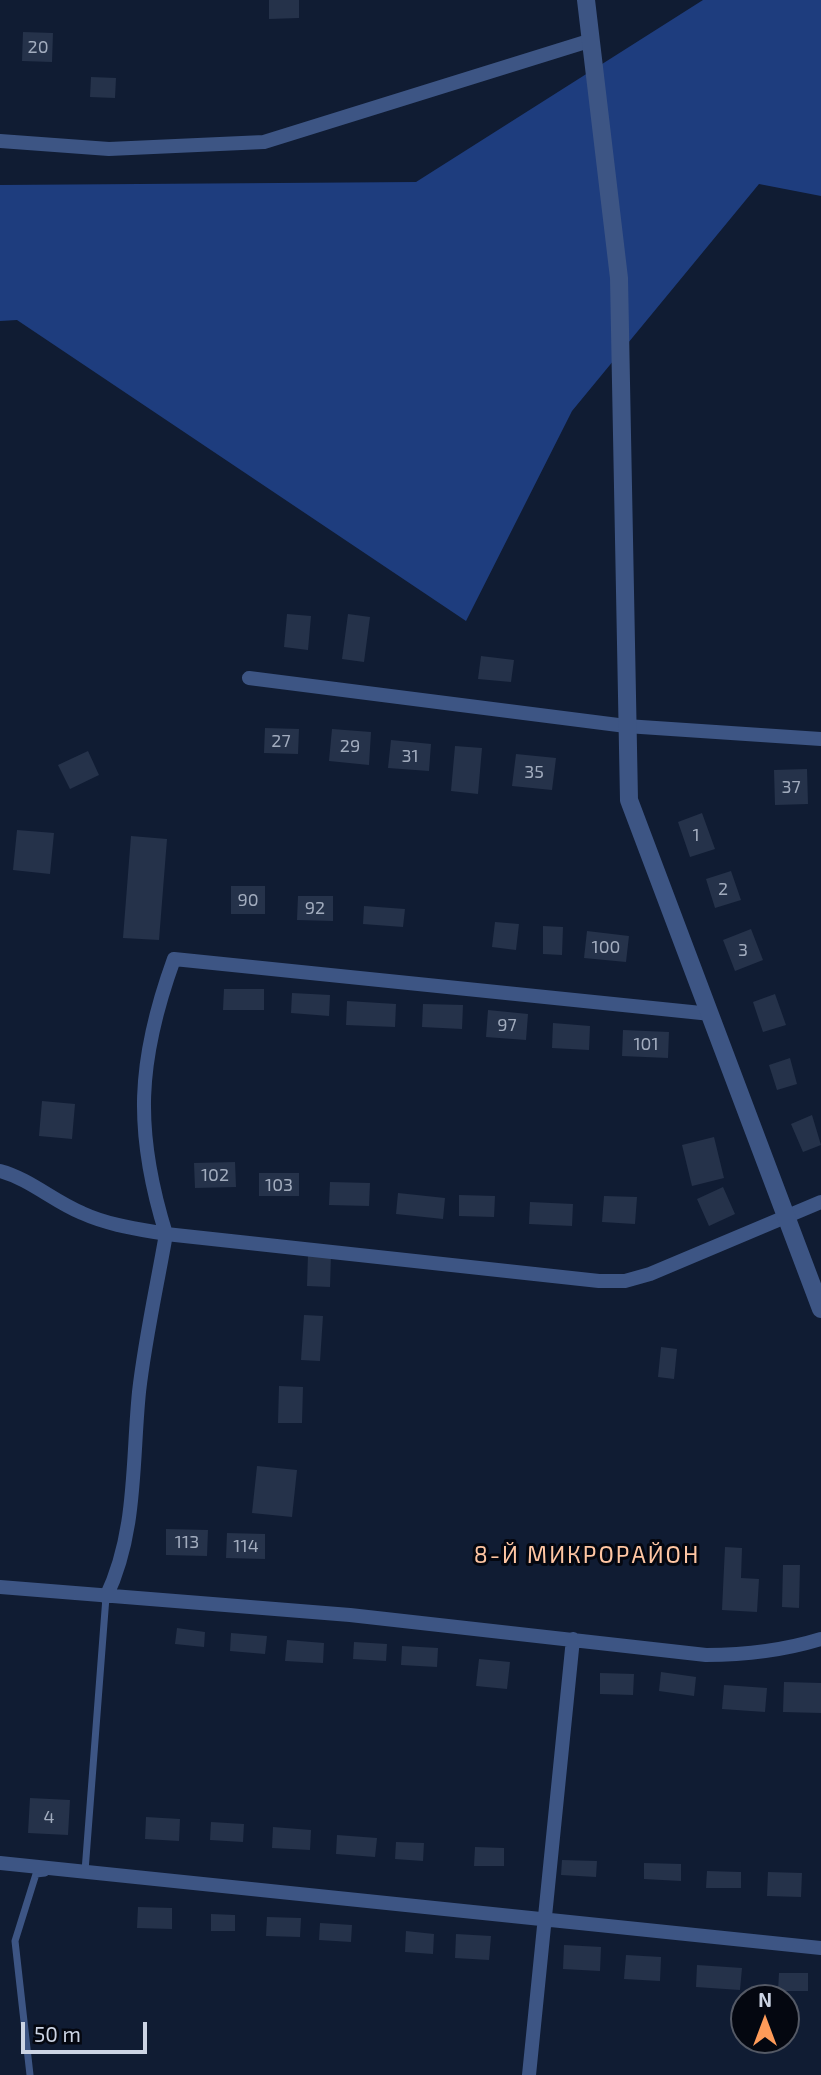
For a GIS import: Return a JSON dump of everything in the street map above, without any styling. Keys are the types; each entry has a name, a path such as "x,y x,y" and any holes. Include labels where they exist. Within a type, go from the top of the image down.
{"street":[{"path":"586,0 619,278 626,537 626,774 632,813 711,1014 821,1309"},
{"path":"0,141 110,149 264,142 592,40"},
{"path":"249,678 626,726 821,739"},
{"path":"106,1597 120,1568 127,1538 140,1391 166,1234 145,1153 143,1102 155,1011 174,959 711,1014"},
{"path":"0,1171 13,1174 81,1213 121,1226 166,1234 598,1282 625,1281 650,1274 786,1214 821,1202"},
{"path":"0,1587 350,1615 706,1655 748,1655 788,1649 821,1639"},
{"path":"529,2075 573,1639"},
{"path":"0,1863 821,1948"}],"lane":[{"path":"30,2075 15,1941 36,1874 86,1871 106,1597"}],"shaded area":[{"path":"703,0 821,0 821,196 759,184 572,411 466,621 17,320 0,321 0,185 416,182"}],"building":[{"path":"269,0 299,0 299,18 269,19"},
{"path":"23,32 53,33 52,62 22,61"},
{"path":"91,77 116,78 115,98 90,97"},
{"path":"287,614 311,616 308,650 284,647"},
{"path":"348,614 370,617 364,662 342,659"},
{"path":"481,656 514,660 511,682 478,679"},
{"path":"265,728 299,729 298,754 264,753"},
{"path":"332,729 371,732 369,765 329,761"},
{"path":"391,740 431,744 429,771 388,768"},
{"path":"455,746 482,748 478,794 451,791"},
{"path":"88,751 99,775 70,789 58,765"},
{"path":"516,754 556,758 552,790 512,786"},
{"path":"807,769 808,804 775,805 774,770"},
{"path":"702,813 715,849 690,857 678,822"},
{"path":"17,830 54,833 50,874 13,870"},
{"path":"131,836 167,839 159,940 123,938"},
{"path":"731,871 741,900 715,908 706,879"},
{"path":"231,886 265,886 265,914 231,914"},
{"path":"298,896 333,896 333,921 297,920"},
{"path":"364,906 405,909 403,927 363,924"},
{"path":"495,922 519,924 516,950 492,947"},
{"path":"543,926 563,927 562,955 543,954"},
{"path":"751,929 763,960 735,971 723,940"},
{"path":"587,931 629,936 626,962 584,958"},
{"path":"224,989 264,989 264,1010 223,1010"},
{"path":"292,993 330,995 329,1016 291,1013"},
{"path":"775,994 786,1025 763,1032 753,1002"},
{"path":"347,1001 396,1004 395,1027 346,1025"},
{"path":"423,1004 463,1005 462,1029 422,1027"},
{"path":"488,1010 528,1014 526,1040 486,1037"},
{"path":"553,1023 590,1026 589,1050 552,1048"},
{"path":"623,1030 669,1032 668,1058 622,1056"},
{"path":"790,1058 797,1084 777,1090 769,1065"},
{"path":"42,1101 75,1104 72,1139 39,1136"},
{"path":"812,1115 821,1145 803,1152 791,1124"},
{"path":"714,1137 724,1178 692,1186 682,1145"},
{"path":"235,1162 236,1187 195,1188 194,1163"},
{"path":"259,1173 299,1173 299,1196 259,1196"},
{"path":"330,1182 370,1183 369,1206 329,1205"},
{"path":"723,1187 735,1214 709,1226 697,1199"},
{"path":"398,1193 445,1198 443,1219 396,1214"},
{"path":"459,1195 495,1196 494,1217 459,1216"},
{"path":"604,1196 637,1197 635,1224 602,1222"},
{"path":"530,1202 573,1204 572,1226 529,1224"},
{"path":"308,1254 331,1254 330,1287 307,1286"},
{"path":"304,1315 323,1316 320,1361 301,1360"},
{"path":"661,1347 677,1349 674,1379 658,1377"},
{"path":"279,1386 303,1387 302,1423 278,1423"},
{"path":"257,1466 297,1470 292,1517 252,1513"},
{"path":"166,1529 208,1530 207,1556 166,1555"},
{"path":"227,1533 265,1534 265,1559 226,1558"},
{"path":"725,1547 742,1548 741,1578 759,1579 757,1612 722,1610"},
{"path":"783,1565 800,1565 799,1608 782,1607"},
{"path":"177,1628 205,1632 204,1647 175,1644"},
{"path":"231,1633 267,1636 265,1654 230,1651"},
{"path":"287,1640 324,1643 323,1663 285,1661"},
{"path":"354,1642 387,1644 386,1661 353,1659"},
{"path":"402,1646 438,1648 437,1667 401,1665"},
{"path":"479,1659 510,1662 507,1689 476,1686"},
{"path":"661,1672 696,1677 694,1696 659,1691"},
{"path":"600,1673 634,1674 633,1695 600,1694"},
{"path":"784,1682 821,1683 821,1713 783,1712"},
{"path":"724,1685 767,1688 765,1712 722,1709"},
{"path":"30,1798 70,1800 68,1835 28,1833"},
{"path":"146,1817 180,1819 179,1841 145,1839"},
{"path":"211,1822 244,1824 243,1842 210,1840"},
{"path":"273,1827 311,1830 310,1850 272,1848"},
{"path":"337,1835 377,1838 375,1857 336,1854"},
{"path":"396,1842 424,1843 423,1861 395,1859"},
{"path":"475,1847 504,1848 504,1866 474,1866"},
{"path":"562,1860 597,1861 596,1877 561,1875"},
{"path":"644,1863 681,1864 681,1881 644,1879"},
{"path":"707,1871 741,1872 741,1888 706,1888"},
{"path":"768,1872 802,1873 801,1897 767,1896"},
{"path":"138,1907 172,1908 172,1929 137,1928"},
{"path":"211,1914 235,1915 235,1931 211,1931"},
{"path":"267,1917 301,1918 300,1937 266,1936"},
{"path":"320,1923 352,1925 351,1942 319,1940"},
{"path":"406,1931 434,1934 433,1954 405,1952"},
{"path":"456,1934 491,1936 489,1960 455,1958"},
{"path":"564,1945 601,1947 600,1971 563,1969"},
{"path":"626,1955 661,1957 660,1981 624,1979"},
{"path":"697,1965 742,1968 741,1984 730,1984 730,1989 696,1987"},
{"path":"779,1973 808,1973 808,1991 800,1991 800,1984 778,1984"}],"district":[{"name":"8-Й МИКРОРАЙОН","path":"587,1555"}]}
